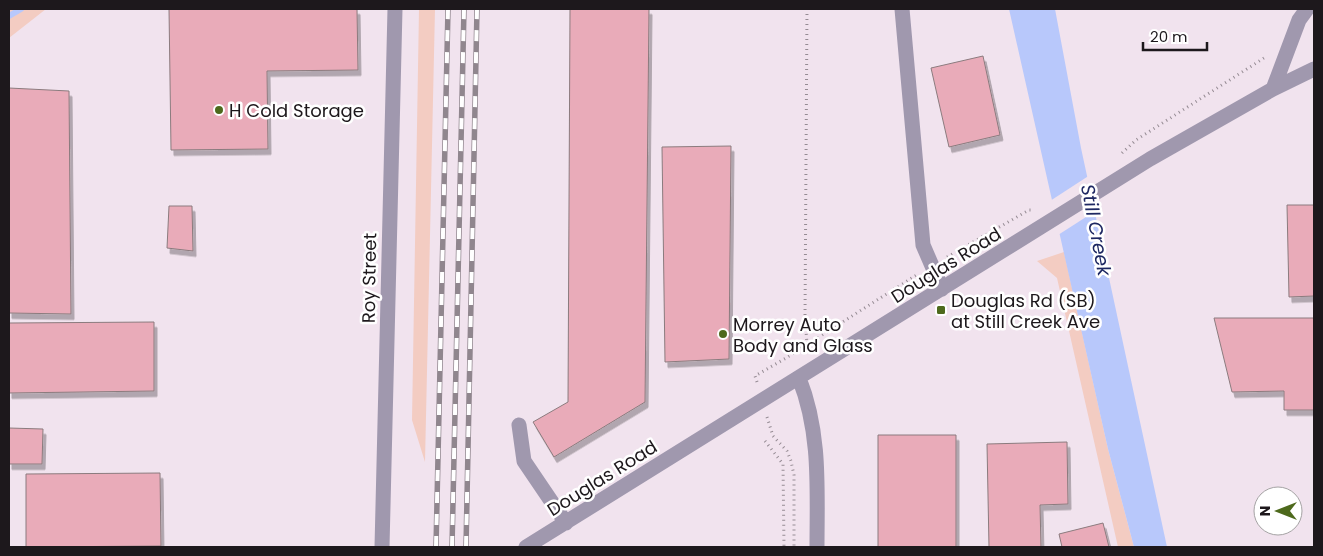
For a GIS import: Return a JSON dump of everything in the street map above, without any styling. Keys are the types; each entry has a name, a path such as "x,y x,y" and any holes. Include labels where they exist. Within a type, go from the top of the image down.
{"street":[{"name":"Roy Street","path":"382,547 394,9"},
{"path":"902,9 923,245 942,289"},
{"path":"1273,89 1299,20 1307,9"},
{"name":"Douglas Road","path":"526,547 1150,159 1273,89 1314,69"},
{"path":"799,378 814,428 817,462 817,547"},
{"path":"519,425 524,461 566,523"}],"path":[{"path":"755,376 807,344 807,9"},
{"path":"1117,158 1136,140 1262,60 1268,52"},
{"path":"773,436 787,451 794,475 794,547"},
{"path":"766,440 783,464 784,547"}],"shaded area":[{"path":"9,9 46,9 9,38"},
{"path":"419,9 435,9 425,462 412,420"},
{"path":"1064,252 1108,449 1134,547 1118,547 1057,278 1037,261"}],"water":[{"name":"Still Creek","path":"1009,9 1055,9 1081,148 1167,547 1134,547 1108,449"}],"pier":[{"path":"1090,175 1097,210 1058,235 1050,201"}],"building":[{"name":"H Cold Storage","path":"169,9 357,9 358,70 267,71 268,149 171,150"},
{"path":"570,9 649,9 645,402 554,457 533,422 568,402"},
{"path":"983,56 1000,135 949,147 931,68"},
{"path":"9,88 69,91 71,314 9,313"},
{"path":"731,146 729,359 665,362 662,147"},
{"path":"1287,205 1314,205 1314,296 1289,297"},
{"path":"169,206 192,206 193,251 167,248"},
{"path":"1214,318 1314,318 1314,410 1284,410 1284,391 1232,392"},
{"path":"154,322 154,391 9,393 9,323"},
{"path":"9,428 43,429 42,464 9,464"},
{"path":"878,435 956,435 956,547 878,547"},
{"path":"1067,442 1068,504 1040,505 1041,547 989,547 987,444"},
{"path":"160,473 161,546 26,547 26,474"},
{"path":"1103,523 1109,547 1062,547 1059,534"}],"waterway":[{"path":"9,16 21,9"}],"railway":[{"path":"436,547 448,9"},
{"path":"452,547 464,9"},
{"path":"466,547 477,9"}],"place":[{"name":"H Cold Storage","path":"219,110"},
{"name":"Douglas Rd (SB) at Still Creek Ave","path":"941,310"},
{"name":"Morrey Auto Body and Glass","path":"723,334"}]}
